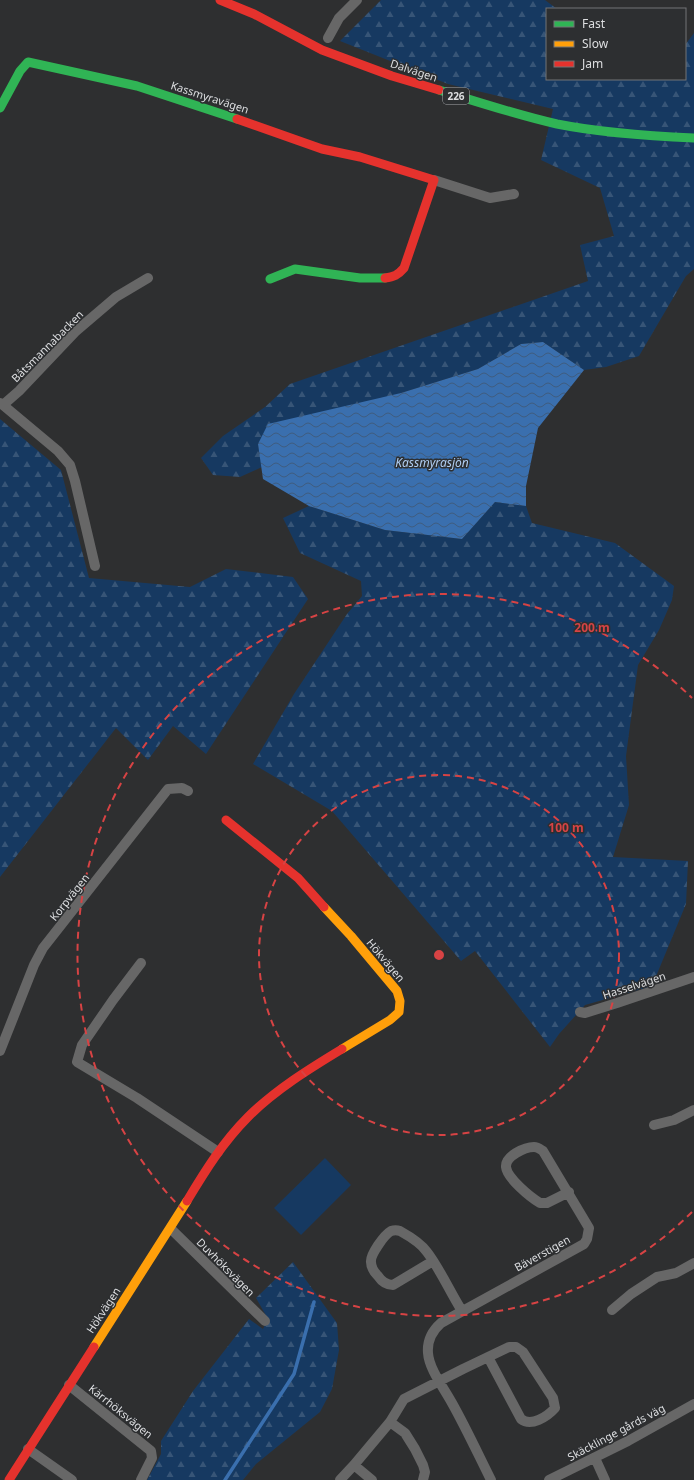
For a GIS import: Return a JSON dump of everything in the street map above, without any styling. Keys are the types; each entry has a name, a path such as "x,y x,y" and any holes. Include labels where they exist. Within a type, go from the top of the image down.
{"street":[{"name":"Dalvägen","path":"216,0 254,14 322,50 392,76 517,114 558,124 604,131 643,136 694,138"},
{"name":"Dalvägen","path":"220,0 231,5"},
{"path":"328,38 339,18 357,0"},
{"name":"Kassmyravägen","path":"0,108 20,71 28,62 137,86 322,149 360,157 490,198 514,194"},
{"path":"270,279 295,269 360,278 394,277 404,268 434,180"},
{"name":"Båtsmannabacken","path":"95,566 76,481 70,464 58,451 1,404 19,390 75,332 116,297 148,278"},
{"name":"Korpvägen","path":"0,1051 34,965 43,948 168,789 182,788 188,791"},
{"name":"Hökvägen","path":"9,1480 171,1229 218,1152 248,1117 272,1096 390,1020 399,1012 400,1001 397,991 351,936 306,886 226,820"},
{"path":"141,964 113,1000 82,1045 77,1062 138,1098 218,1152"},
{"name":"Hasselvägen","path":"580,1012 585,1013 694,977"},
{"path":"654,1125 674,1120 694,1110"},
{"name":"Bäverstigen","path":"491,1480 431,1365 428,1358 429,1341 435,1328 441,1323 584,1244 587,1239 589,1228 569,1192 546,1154 538,1147 529,1147 518,1152 507,1161 507,1172 515,1182 540,1203 546,1203 569,1192"},
{"name":"Duvhöksvägen","path":"171,1229 264,1321"},
{"path":"433,1261 393,1285 388,1285 380,1279 370,1261 374,1252 385,1236 394,1230 400,1230 427,1251 433,1261 462,1311"},
{"path":"612,1310 631,1294 657,1276 676,1273 694,1263"},
{"path":"340,1480 390,1422 404,1399 440,1380 488,1357 509,1347 520,1349 553,1398 554,1408 552,1411 531,1423 525,1422 521,1419 488,1357"},
{"name":"Kärrhöksvägen","path":"69,1386 151,1451 152,1458 141,1480"},
{"name":"Skäcklinge gårds väg","path":"549,1480 595,1458 694,1404"},
{"path":"390,1422 405,1433 415,1449 425,1472 422,1480"},
{"path":"28,1449 72,1480"},
{"path":"595,1458 605,1480"},
{"path":"354,1464 372,1480"}],"green space":[{"path":"381,0 545,0 556,8 546,8 546,80 686,80 686,44 694,33 694,269 686,276 639,356 606,367 584,370 543,342 521,344 478,369 401,393 258,444 262,467 240,477 213,475 201,458 223,436 265,407 290,384 588,281 580,245 614,236 600,188 541,160 553,109 448,84 340,41"},
{"path":"0,419 61,470 89,578 190,587 226,569 293,577 308,599 206,754 173,726 148,760 116,728 0,877"},
{"path":"495,502 526,506 532,523 615,543 674,586 672,600 659,630 638,665 626,756 629,805 613,857 688,861 686,904 652,986 585,1005 559,1034 550,1047 475,951 461,961 332,811 253,764 294,694 347,614 362,596 361,581 300,553 283,518 309,506 385,530 462,539"},
{"path":"325,1158 351,1185 301,1235 274,1208"},
{"path":"293,1262 337,1323 339,1350 332,1389 320,1412 256,1464 243,1480 147,1480 161,1454 161,1441 193,1391 249,1319 263,1329 268,1319 256,1298"}],"water":[{"name":"Kassmyrasjön","path":"543,342 584,370 538,428 526,486 526,506 495,502 462,539 385,530 309,506 263,479 258,444 268,424 401,393 478,369 521,344"}],"waterway":[{"path":"225,1480 294,1374 314,1302"}],"traffic: fast":[{"path":"0,108 20,71 28,62 137,86 237,119"},
{"path":"439,90 557,124 625,134 694,138"},
{"path":"270,279 295,269 360,278 385,278"}],"traffic: slow":[{"path":"324,907 351,936 397,991 400,1001 399,1012 390,1020 342,1049"},
{"path":"94,1347 187,1201"}],"traffic: jam":[{"path":"220,0 254,14 322,50 392,76 439,90"},
{"path":"237,119 322,149 360,157 434,180 404,268 396,275 385,278"},
{"path":"226,820 298,878 324,907"},
{"path":"187,1201 222,1147 258,1107 305,1072 342,1049"},
{"path":"9,1480 94,1347"}]}
